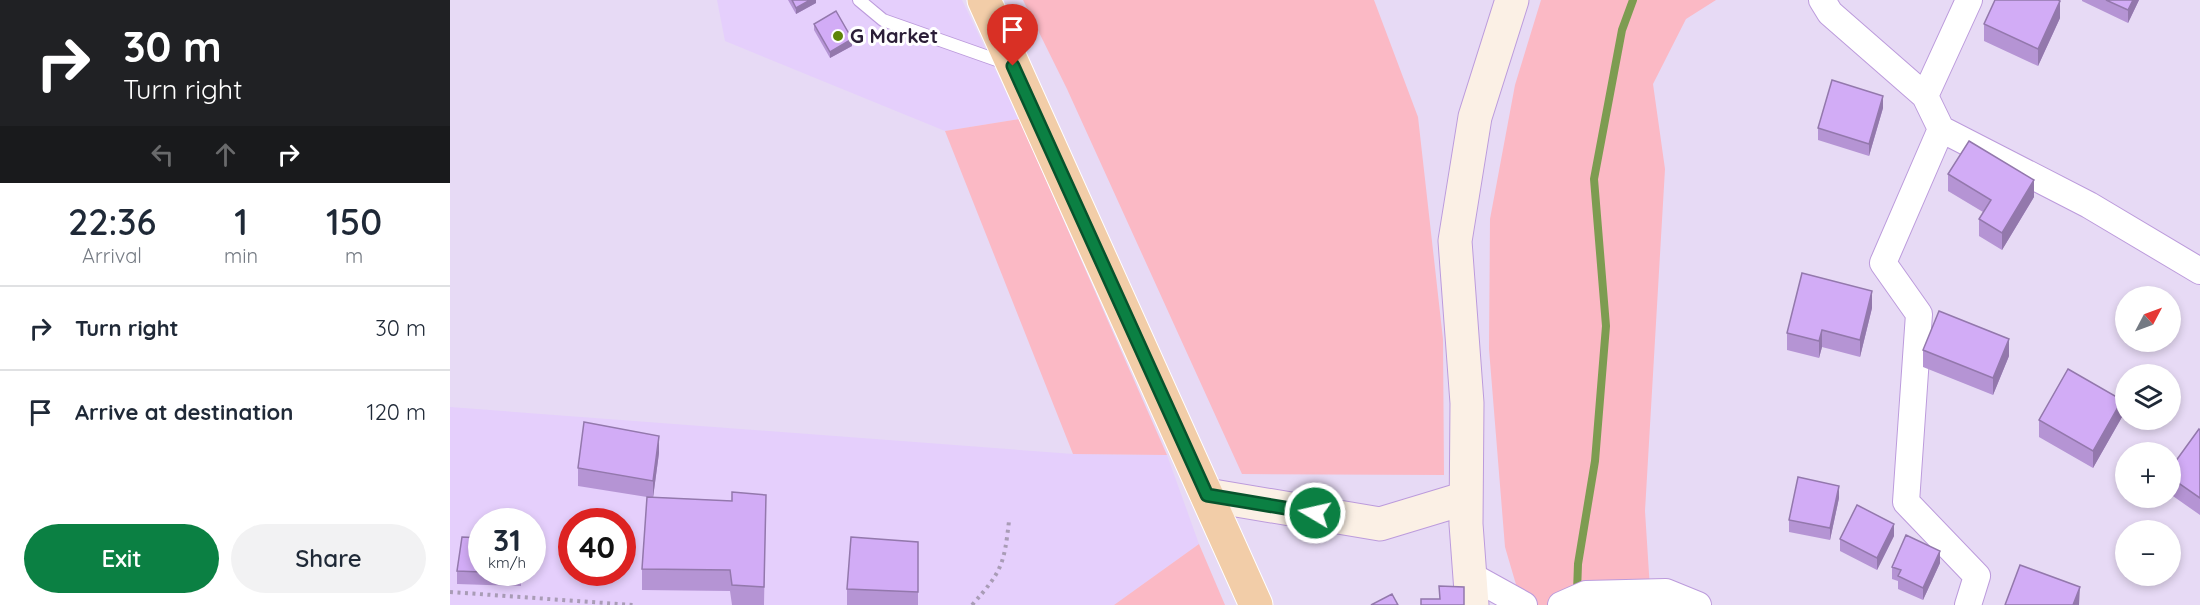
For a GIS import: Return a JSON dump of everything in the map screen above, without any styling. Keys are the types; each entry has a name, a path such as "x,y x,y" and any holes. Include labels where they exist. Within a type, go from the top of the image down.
{"highway":[{"path":"984,0 1256,605"}],"street":[{"path":"1512,0 1475,117 1455,241 1467,403 1466,498 1471,590 1524,605"},
{"path":"1822,0 1830,13 1925,96 1941,129 2088,205 2200,270"},
{"path":"1925,96 1970,0"},
{"path":"1941,129 1883,263 1919,314 1906,502 1977,576 1968,605"},
{"path":"1207,495 1380,524 1466,498"},
{"path":"1561,605 1586,594 1666,592 1698,605"}],"lane":[{"path":"859,0 883,20 1013,66"}],"path":[{"path":"972,605 992,583 1005,560 1009,520"},
{"path":"450,592 633,605"}],"shaded area":[{"path":"717,0 962,0 1019,119 945,131 725,41"},
{"path":"1023,0 1374,0 1418,117 1443,339 1444,475 1242,474 1067,89"},
{"path":"1541,0 1716,0 1686,19 1653,84 1665,169 1645,511 1651,605 1522,605 1505,547 1489,349 1490,219 1515,85"},
{"path":"1019,119 1167,455 1073,454 945,131"},
{"path":"450,407 1073,454 1167,455 1199,544 1114,605 450,605"},
{"path":"1199,544 1225,605 1114,605"}],"building":[{"path":"792,0 810,0 796,8"},
{"path":"1995,0 2060,1 2038,49 1984,24"},
{"path":"2106,0 2133,0 2128,10"},
{"path":"836,11 852,39 830,52 814,24"},
{"path":"1832,80 1883,96 1869,144 1818,128"},
{"path":"1969,141 2034,180 2002,233 1979,219 1991,200 1948,174"},
{"path":"1802,273 1872,291 1860,340 1822,330 1819,341 1787,333"},
{"path":"1939,311 2009,339 1993,378 1923,350"},
{"path":"2068,369 2115,396 2115,412 2093,451 2039,420"},
{"path":"584,422 659,436 653,481 578,468"},
{"path":"2199,429 2200,498 2181,485 2181,454"},
{"path":"1798,477 1839,486 1830,528 1789,520"},
{"path":"732,492 766,495 764,587 732,585 730,570 642,569 647,497 732,501"},
{"path":"1857,505 1894,524 1877,558 1840,539"},
{"path":"1906,535 1940,551 1923,588 1898,576 1901,570 1892,567"},
{"path":"462,537 468,537 468,571 457,571"},
{"path":"851,537 918,542 918,592 847,589"},
{"path":"2020,565 2080,587 2073,605 2005,605"},
{"path":"1439,586 1464,587 1464,605 1421,605 1421,599 1440,599"},
{"path":"1392,594 1398,605 1371,605"}],"waterway":[{"path":"1577,592 1578,564 1595,461 1606,326 1594,179 1622,30 1633,0"}],"place":[{"name":"G Market","path":"838,36"}],"route":[{"path":"1013,66 1207,495 1315,513"}]}
